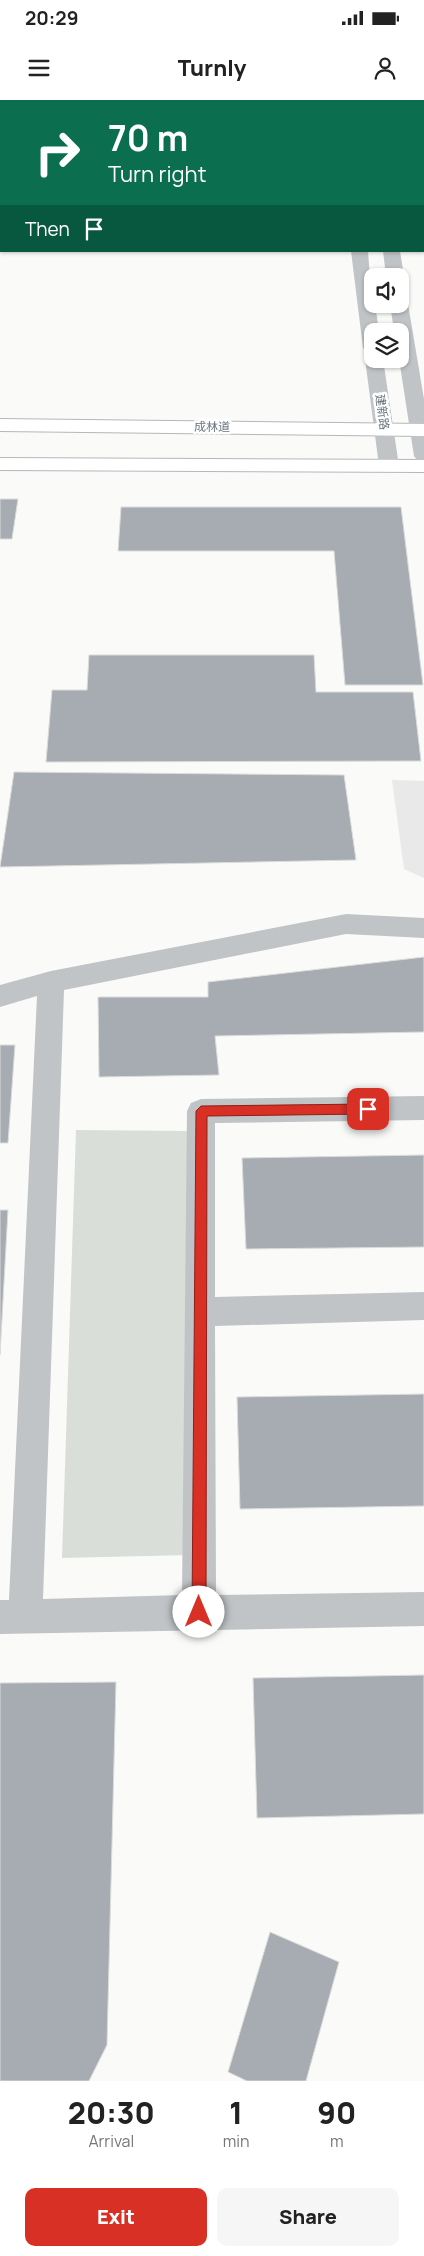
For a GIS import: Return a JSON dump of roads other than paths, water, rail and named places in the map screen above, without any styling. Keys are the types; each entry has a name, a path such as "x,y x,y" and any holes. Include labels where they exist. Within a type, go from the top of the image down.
{"main road":[{"name":"成林道","path":"0,425 421,430"},
{"path":"0,464 424,466"}],"street":[{"path":"359,252 369,323"},
{"path":"391,252 394,268"},
{"path":"401,313 424,456"},
{"name":"建新路","path":"375,368 389,466"},
{"path":"0,996 51,982 346,924 424,928"},
{"path":"51,982 12,1617 424,1609"},
{"path":"199,1612 201,1111 424,1108"},
{"path":"200,1312 424,1306"}]}
